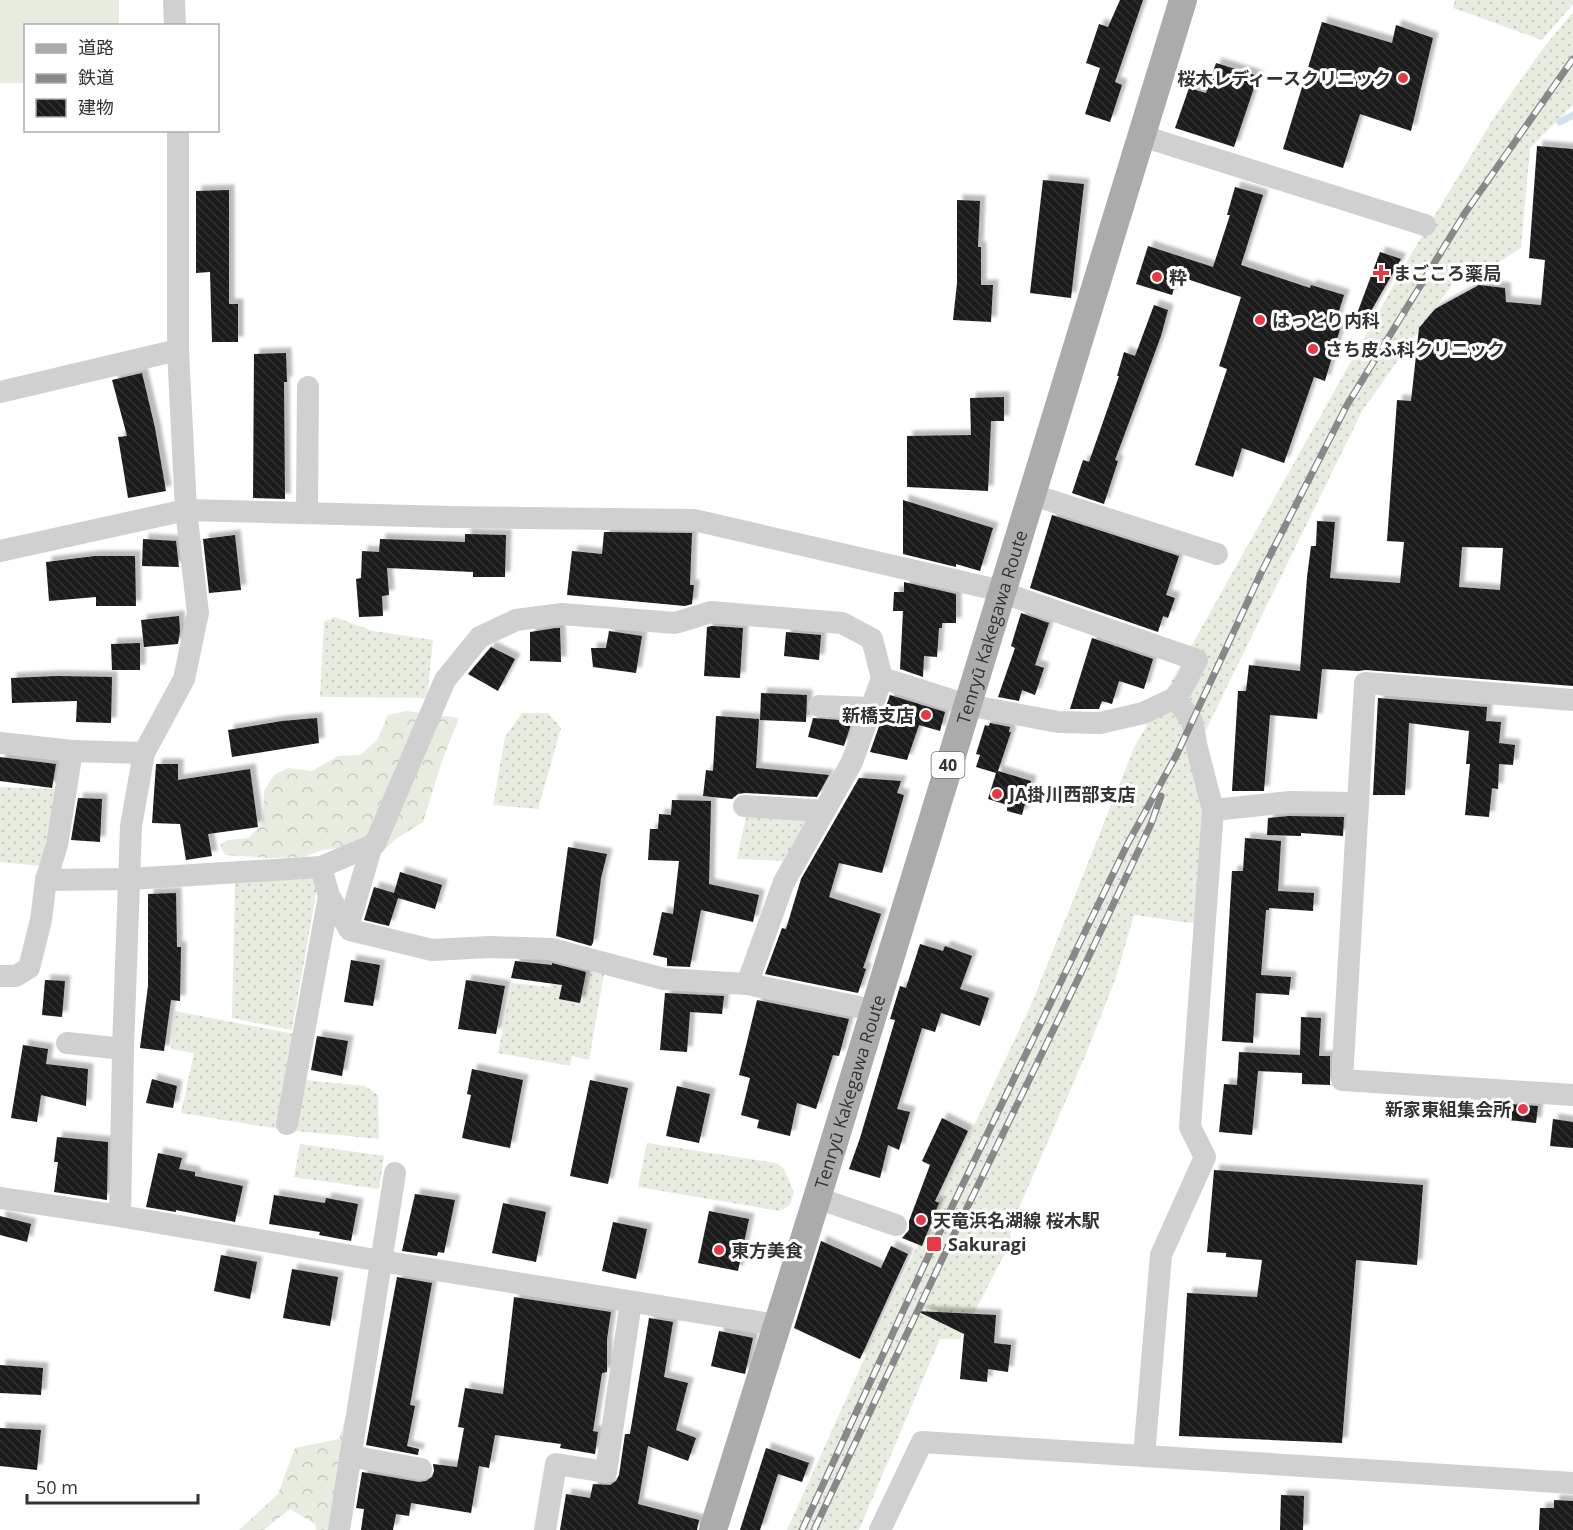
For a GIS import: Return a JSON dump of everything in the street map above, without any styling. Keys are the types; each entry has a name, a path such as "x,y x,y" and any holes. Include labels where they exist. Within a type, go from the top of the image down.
{"main road":[{"name":"Tenryū Kakegawa Route","path":"713,1530 1033,495 1183,0"}],"street":[{"path":"174,0 175,24"},
{"path":"120,1216 123,1049 132,826 144,753 184,679 198,613 186,510 178,350 178,132"},
{"path":"1142,136 1425,225"},
{"path":"0,392 178,350"},
{"path":"306,513 308,387"},
{"path":"1033,495 1217,554"},
{"path":"0,551 186,510 450,517 694,520 988,588 1197,660 1175,698 1143,712 1100,723 1058,722 967,705 882,678"},
{"path":"46,880 129,879 321,867 375,844 445,680 480,637 516,620 562,614 675,623 711,612 842,623 872,639 882,678 852,762 784,882 747,984"},
{"path":"1573,700 1365,683 1342,1080 1573,1095"},
{"path":"1144,1456 1161,1255 1204,1157 1190,1127 1213,810 1192,721 1175,698"},
{"path":"819,706 871,708"},
{"path":"0,743 72,751 144,753"},
{"path":"0,976 16,976 29,968 41,920 46,880 57,845 72,751"},
{"path":"1213,810 1290,802 1358,803"},
{"path":"744,806 824,811"},
{"path":"348,927 372,845"},
{"path":"321,867 329,896 350,930 359,933 432,950 490,947 551,950 664,979 747,984 873,1010"},
{"path":"287,1124 329,896"},
{"path":"66,1044 123,1049"},
{"path":"339,1530 395,1173"},
{"path":"0,1198 777,1325"},
{"path":"817,1198 896,1225"},
{"path":"545,1530 556,1464 606,1472 631,1302"},
{"path":"880,1530 922,1442 1573,1483"},
{"path":"350,1456 421,1469"}],"green space":[{"path":"0,0 119,0 119,24 24,24 24,83 0,83"},
{"path":"1455,0 1573,0 1573,4 1542,40 1453,8"},
{"path":"1573,12 1573,105 1530,148 1521,248 1495,265 1461,272 1362,411 1197,748 1213,810 1198,924 1134,915 1115,980 1086,1054 1011,1226 1010,1244 960,1339 940,1339 859,1530 787,1530 871,1344 1031,1005 1134,748 1413,251 1495,116 1542,50"},
{"path":"334,617 373,631 433,640 427,698 320,697 324,622"},
{"path":"406,711 459,718 442,761 423,822 396,839 381,853 356,846 322,850 304,857 270,858 225,855 220,845 228,840 249,838 263,821 264,791 274,775 288,768 312,771 338,756 360,755 377,740 388,715"},
{"path":"522,713 548,713 561,728 538,809 493,805 505,737"},
{"path":"0,787 56,789 41,866 0,862"},
{"path":"747,812 811,816 787,861 737,859"},
{"path":"313,879 317,888 292,1030 232,1018 235,881"},
{"path":"559,965 604,974 589,1060 572,1056 570,1066 498,1053 512,983 550,987"},
{"path":"175,1011 294,1034 278,1129 181,1113 194,1053 171,1049"},
{"path":"296,1079 365,1086 378,1095 379,1139 286,1130"},
{"path":"647,1143 776,1163 784,1169 794,1192 790,1205 780,1211 638,1187"},
{"path":"300,1144 384,1156 379,1189 294,1177"},
{"path":"349,1406 337,1530 316,1530 315,1524 290,1509 264,1530 239,1530 278,1494 295,1448 339,1439"}],"building":[{"path":"1120,0 1143,0 1115,82 1122,85 1110,122 1085,114 1100,68 1086,63 1099,24 1108,27"},
{"path":"1322,22 1392,43 1396,25 1433,38 1411,131 1360,114 1343,168 1283,149"},
{"path":"1216,63 1258,76 1234,147 1175,128 1189,88 1206,93"},
{"path":"1537,146 1573,149 1573,686 1366,670 1322,669 1317,719 1270,715 1264,791 1232,791 1238,691 1246,691 1249,665 1300,671 1307,577 1311,546 1316,546 1317,521 1335,522 1330,578 1400,583 1404,542 1387,541 1397,400 1411,401 1419,328 1435,309 1479,285 1505,288 1506,302 1541,305 1545,260 1529,258","holes":["1462,547 1503,548 1500,590 1459,587"]},
{"path":"1043,180 1084,184 1071,298 1030,293"},
{"path":"1235,187 1263,195 1241,265 1310,288 1311,285 1344,295 1334,327 1340,329 1325,381 1314,377 1284,463 1242,448 1233,477 1195,465 1227,369 1219,366 1241,297 1178,276 1172,295 1136,284 1148,246 1213,267 1230,215 1227,215"},
{"path":"229,190 229,304 238,304 238,342 212,342 210,272 196,273 196,191"},
{"path":"957,200 980,201 978,247 981,247 981,285 993,285 991,322 953,320 957,283"},
{"path":"1380,252 1401,259 1364,323 1355,319"},
{"path":"1154,305 1168,310 1161,336 1115,460 1118,461 1104,504 1072,493 1083,460 1089,462 1119,376 1117,376 1124,352 1135,356"},
{"path":"286,353 287,382 284,382 285,499 253,498 254,354"},
{"path":"142,373 166,491 128,498 118,437 127,436 112,380"},
{"path":"1004,397 1004,421 991,421 988,491 907,487 907,436 971,435 970,398"},
{"path":"903,500 993,528 980,571 903,554"},
{"path":"1052,515 1179,556 1166,595 1175,598 1168,618 1163,616 1158,632 1030,588"},
{"path":"604,532 692,533 690,585 694,585 692,604 685,606 567,595 572,551 602,554"},
{"path":"465,534 506,535 505,577 473,577 473,572 387,568 389,595 382,596 383,616 359,617 356,579 361,578 362,551 379,552 380,539 465,542"},
{"path":"235,535 241,590 209,593 203,539"},
{"path":"143,539 176,541 179,567 142,566"},
{"path":"95,556 135,556 136,606 96,606 96,597 49,601 46,562"},
{"path":"904,582 956,594 956,623 942,623 942,628 939,628 937,657 924,656 923,677 900,669 903,611 893,611 894,592 904,592"},
{"path":"1021,613 1049,623 1035,665 1044,668 1035,695 1022,690 1019,701 998,697 1015,648 1011,646"},
{"path":"179,616 178,644 144,647 141,620"},
{"path":"707,627 743,628 740,678 704,676"},
{"path":"560,628 561,662 530,661 530,632"},
{"path":"609,631 642,636 636,673 593,667 591,648 606,648"},
{"path":"786,632 821,635 819,660 784,656"},
{"path":"1092,638 1153,659 1144,689 1119,681 1112,704 1102,701 1099,709 1070,709"},
{"path":"140,643 140,670 112,670 111,644"},
{"path":"491,647 515,659 498,691 468,674"},
{"path":"112,677 111,723 76,722 77,701 12,703 11,678"},
{"path":"761,693 807,695 806,722 760,720"},
{"path":"890,695 945,712 940,731 919,725 907,760 870,752"},
{"path":"1378,698 1487,707 1486,721 1501,722 1499,743 1515,745 1513,765 1499,764 1498,789 1492,788 1489,817 1465,815 1470,764 1466,764 1469,731 1409,723 1405,795 1373,795"},
{"path":"716,716 759,719 756,768 829,775 817,797 745,793 738,794 732,799 703,796 706,770 713,771"},
{"path":"317,718 319,743 232,757 228,730"},
{"path":"813,718 852,721 844,746 808,737"},
{"path":"990,723 1010,727 1009,732 1011,732 998,771 1031,781 1022,815 1007,811 1007,805 988,799 996,773 976,767 980,755 976,754 985,725 989,726"},
{"path":"0,757 56,764 52,788 0,781"},
{"path":"156,764 178,764 178,780 250,769 258,827 208,834 212,856 186,860 180,824 152,823"},
{"path":"859,778 901,781 897,793 904,795 882,873 839,863 829,897 881,914 863,968 866,969 858,993 765,974 782,928 786,929 801,879"},
{"path":"78,798 102,799 100,842 71,840"},
{"path":"672,800 711,801 709,884 759,895 753,922 701,910 690,967 667,966 667,958 653,955 662,912 673,914 679,861 648,860 650,829 658,829 659,814 671,815"},
{"path":"1344,817 1343,836 1301,833 1301,836 1267,835 1268,818"},
{"path":"1245,838 1281,841 1278,891 1314,893 1313,911 1269,908 1266,910 1261,975 1291,977 1289,995 1256,993 1253,1043 1222,1041 1232,871 1243,871"},
{"path":"568,847 607,854 591,946 556,936"},
{"path":"400,872 442,885 435,909 398,898 389,926 364,920 374,887 394,893"},
{"path":"176,893 177,947 181,947 180,1001 171,1000 164,1051 140,1048 148,986 148,894"},
{"path":"920,944 943,951 945,946 972,956 960,989 989,998 980,1026 941,1013 935,1032 922,1028 897,1109 910,1112 899,1150 888,1145 880,1178 849,1169 895,1020 890,1019 900,986 906,988"},
{"path":"351,960 380,965 373,1006 344,1002"},
{"path":"515,961 552,965 552,963 586,972 580,1003 559,999 562,985 511,978"},
{"path":"45,980 65,981 62,1017 42,1015"},
{"path":"466,980 505,986 496,1034 458,1029"},
{"path":"665,993 724,996 722,1014 690,1012 687,1052 660,1050"},
{"path":"757,1000 849,1019 839,1056 833,1055 816,1109 797,1103 790,1136 757,1128 759,1120 741,1115 750,1078 739,1075"},
{"path":"1301,1017 1321,1018 1319,1056 1330,1056 1330,1085 1302,1084 1302,1073 1258,1071 1252,1135 1219,1132 1224,1084 1237,1085 1239,1052 1300,1055"},
{"path":"317,1036 348,1041 342,1076 311,1070"},
{"path":"23,1045 48,1049 46,1064 88,1069 86,1106 41,1095 37,1122 11,1118"},
{"path":"472,1069 523,1080 510,1148 462,1138 471,1095 467,1094"},
{"path":"152,1079 177,1086 173,1108 146,1103"},
{"path":"590,1080 628,1088 608,1184 570,1176"},
{"path":"677,1086 710,1094 699,1143 666,1136"},
{"name":"新家東組集会所","path":"1509,1104 1538,1106 1536,1123 1508,1120"},
{"path":"942,1118 968,1131 935,1201 939,1203 922,1246 902,1238 909,1230 909,1221 930,1165 922,1161"},
{"path":"1553,1119 1573,1122 1573,1148 1550,1146"},
{"path":"57,1137 108,1142 107,1200 54,1192 58,1162 54,1162"},
{"path":"158,1153 182,1158 179,1169 195,1172 195,1176 243,1186 235,1222 176,1210 176,1212 146,1207"},
{"path":"1214,1170 1423,1185 1417,1265 1356,1260 1342,1443 1179,1436 1187,1293 1257,1297 1262,1260 1226,1257 1226,1253 1207,1252"},
{"path":"415,1194 455,1200 444,1253 438,1252 437,1256 402,1251"},
{"path":"274,1195 325,1203 326,1198 358,1204 351,1241 319,1235 320,1232 269,1224"},
{"path":"503,1203 546,1212 536,1262 492,1253"},
{"path":"709,1211 749,1219 738,1271 698,1263"},
{"path":"0,1216 31,1224 27,1242 0,1235"},
{"path":"613,1222 647,1229 636,1279 602,1271"},
{"path":"821,1241 881,1268 891,1246 908,1254 860,1359 794,1328"},
{"path":"221,1255 257,1262 250,1299 214,1291"},
{"path":"292,1269 338,1277 330,1326 283,1318"},
{"path":"397,1277 432,1283 410,1405 415,1406 407,1446 419,1449 418,1455 366,1445"},
{"path":"514,1297 611,1312 607,1339 607,1372 602,1373 593,1431 598,1432 595,1454 560,1448 561,1444 495,1435 489,1468 479,1466 471,1513 411,1503 409,1516 396,1514 393,1530 361,1530 364,1509 356,1508 362,1472 419,1482 432,1477 433,1464 457,1467 464,1428 458,1427 465,1388 503,1394"},
{"path":"917,1311 996,1315 994,1343 1011,1345 1008,1372 988,1369 987,1382 960,1379 964,1334"},
{"path":"649,1318 673,1322 664,1377 688,1383 676,1430 696,1438 688,1461 648,1446 638,1504 699,1520 697,1530 560,1530 566,1494 590,1498 593,1484 610,1485 619,1475 625,1434 630,1434"},
{"path":"719,1331 753,1338 745,1374 711,1366"},
{"path":"0,1365 43,1368 41,1395 0,1393"},
{"path":"0,1428 41,1430 37,1470 0,1466"},
{"path":"766,1448 809,1463 802,1482 778,1474 760,1530 740,1530"},
{"path":"1281,1495 1304,1496 1303,1530 1280,1530"},
{"path":"1554,1500 1573,1501 1573,1530 1539,1530 1540,1508 1554,1508"}],"waterway":[{"path":"1560,122 1573,115"}],"railway":[{"path":"802,1530 934,1244 1128,843 1177,754 1261,573 1347,405 1465,213 1573,59"},
{"path":"814,1530 1080,975 1151,824 1161,796"}],"place":[{"name":"桜木レディースクリニック","path":"1403,78"},
{"name":"まごころ薬局","path":"1381,273"},
{"name":"粋","path":"1157,277"},
{"name":"はっとり内科","path":"1260,320"},
{"name":"さち皮ふ科クリニック","path":"1313,349"},
{"name":"新橋支店","path":"926,715"},
{"name":"JA掛川西部支店","path":"997,794"},
{"name":"新家東組集会所","path":"1523,1109"},
{"name":"天竜浜名湖線 桜木駅","path":"921,1220"},
{"name":"Sakuragi","path":"934,1244"},
{"name":"東方美食","path":"719,1250"}]}
